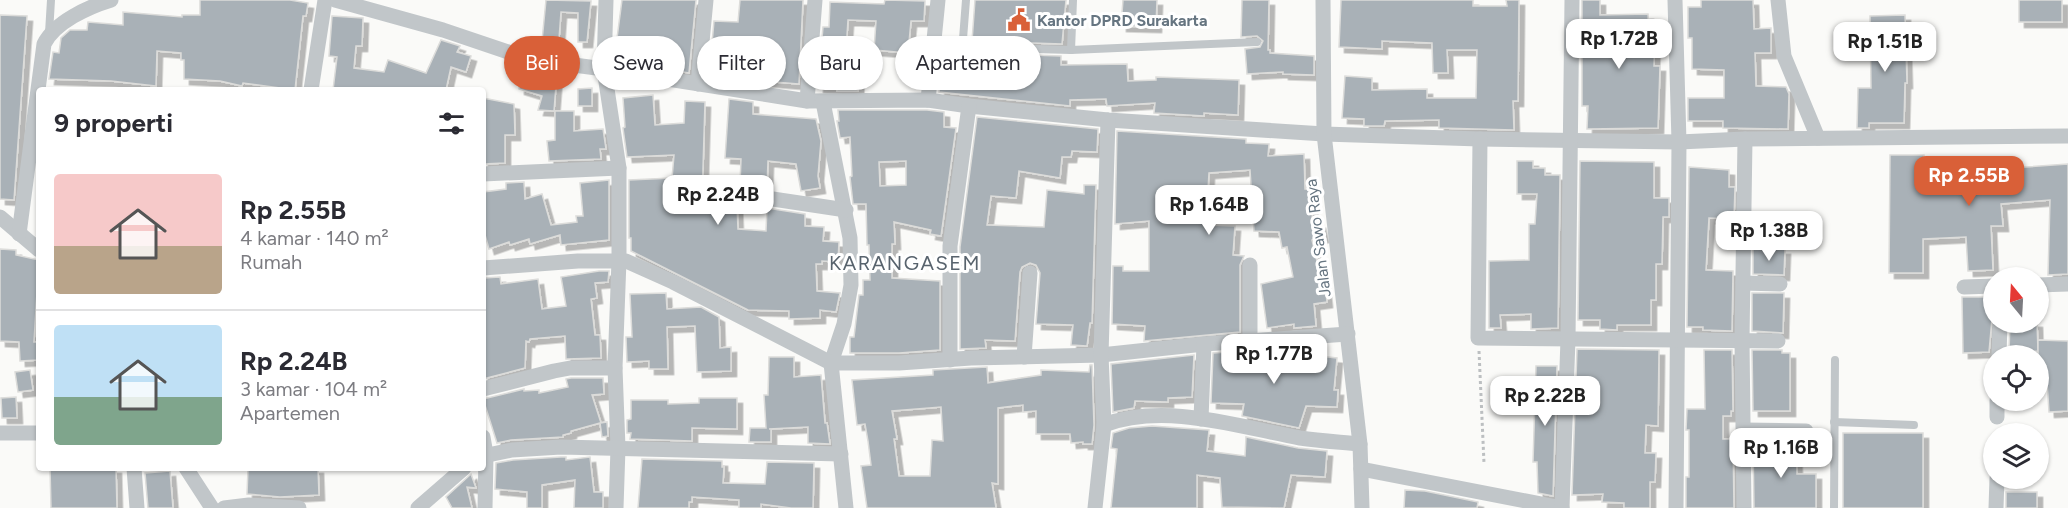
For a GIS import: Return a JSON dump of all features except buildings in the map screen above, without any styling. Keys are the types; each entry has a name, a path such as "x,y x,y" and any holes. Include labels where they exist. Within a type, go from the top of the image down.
{"street":[{"path":"40,87 44,44 49,35 84,11 111,0"},
{"path":"310,87 325,0"},
{"path":"335,0 443,30 529,60 592,68"},
{"path":"605,36 606,0"},
{"path":"703,36 706,0"},
{"path":"815,0 815,101 846,210 850,238 851,285 844,324 831,363 846,508"},
{"path":"928,100 938,0"},
{"name":"Jalan Sawo Raya","path":"1323,0 1323,134 1360,444 1362,508"},
{"path":"1361,469 1510,503 1562,508 1568,339 1572,0"},
{"path":"1675,0 1679,142 1676,508"},
{"path":"1778,0 1784,56 1818,138"},
{"path":"607,90 619,168 619,260 615,368 618,448 616,508"},
{"path":"739,90 815,101 928,100 1108,120 1323,134 1679,142 1745,139 2068,136"},
{"path":"950,360 950,246 969,106"},
{"path":"1095,508 1104,425 1101,355 1108,120"},
{"path":"19,234 36,132"},
{"path":"1480,139 1478,338 1778,341"},
{"path":"1744,508 1742,340 1745,139"},
{"path":"486,174 619,168"},
{"path":"726,192 846,210"},
{"path":"0,217 36,248"},
{"path":"486,268 619,260 673,282 831,363 899,363 1101,355 1250,340 1348,334"},
{"path":"1250,265 1250,340"},
{"path":"1024,357 1030,273"},
{"path":"1743,283 1780,284"},
{"path":"2049,285 2068,284"},
{"path":"1964,287 1983,286"},
{"path":"1201,419 1204,344"},
{"path":"486,387 570,368 615,368"},
{"path":"1997,411 1997,417"},
{"path":"1104,425 1141,416 1201,419 1302,438 1360,444"},
{"path":"1744,430 1806,431"},
{"path":"0,433 36,433"},
{"path":"486,455 512,450 561,447 841,454"},
{"path":"134,471 137,508"},
{"path":"188,471 212,508"},
{"path":"418,508 461,471"},
{"path":"485,471 485,508"},
{"path":"1996,508 1997,489"},
{"path":"224,508 249,505 299,508"}],"lane":[{"path":"49,35 51,0"},
{"path":"966,0 963,39 967,47 1071,50 1257,42"},
{"path":"1071,50 1072,0"},
{"path":"1834,508 1835,360"},
{"path":"1834,422 1914,425"}],"path":[{"path":"1478,338 1484,464"}],"place":[{"name":"Kantor DPRD Surakarta","path":"1019,20"}],"district":[{"name":"KARANGASEM","path":"905,263"}]}
